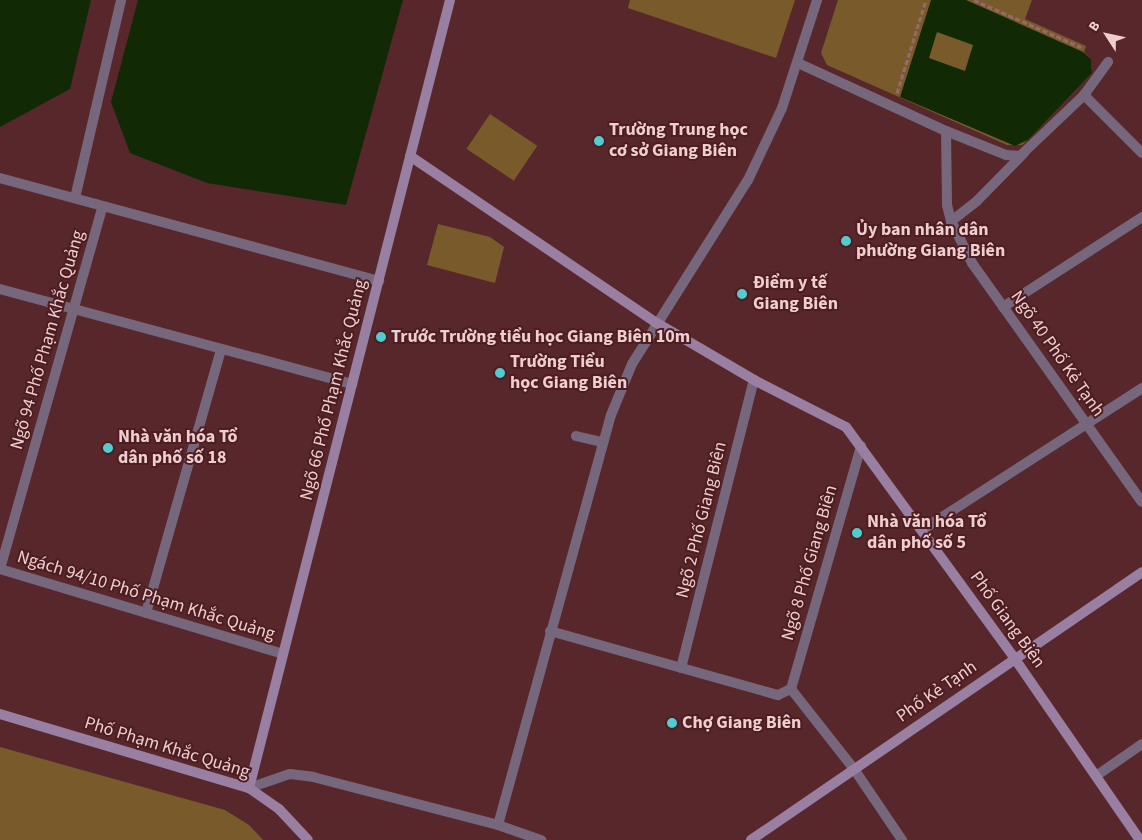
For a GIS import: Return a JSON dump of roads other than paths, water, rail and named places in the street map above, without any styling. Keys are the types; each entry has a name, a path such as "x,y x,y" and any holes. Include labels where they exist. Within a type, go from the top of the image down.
{"street":[{"path":"75,198 120,0"},
{"name":"Ngõ 66 Phố Phạm Khắc Quảng","path":"249,788 450,0"},
{"path":"498,825 603,442 632,364 748,180 782,108 817,0"},
{"path":"951,221 977,202 1024,152 1084,95 1108,62"},
{"path":"798,63 946,131 1006,155 1024,152"},
{"path":"1084,95 1142,153"},
{"name":"Ngõ 40 Phố Kẻ Tạnh","path":"946,131 947,205 951,221 972,264 1142,502"},
{"name":"Phố Giang Biên","path":"410,156 657,323 754,380 846,427 1015,658 1140,840"},
{"path":"0,178 378,281"},
{"name":"Ngõ 94 Phố Phạm Khắc Quảng","path":"0,569 103,206"},
{"path":"1003,307 1142,217"},
{"path":"0,288 352,384"},
{"path":"146,613 221,349"},
{"name":"Ngõ 2 Phố Giang Biên","path":"681,668 754,380"},
{"path":"922,530 1142,388"},
{"path":"576,436 603,442"},
{"name":"Ngõ 8 Phố Giang Biên","path":"791,689 861,446"},
{"name":"Ngách 94/10 Phố Phạm Khắc Quảng","path":"0,569 283,654"},
{"name":"Phố Kẻ Tạnh","path":"752,840 1142,572"},
{"path":"550,631 778,695 791,689 854,769 902,840"},
{"name":"Phố Phạm Khắc Quảng","path":"0,714 249,788 279,809 308,840"},
{"path":"1096,776 1142,744"},
{"path":"249,788 290,774 303,776 498,825 541,840"}],"place":[{"name":"Trường Trung học cơ sở Giang Biên","path":"599,141"},
{"name":"Ủy ban nhân dân phường Giang Biên","path":"846,241"},
{"name":"Điểm y tế Giang Biên","path":"742,294"},
{"name":"Trước Trường tiểu học Giang Biên 10m","path":"381,337"},
{"name":"Trường Tiểu học Giang Biên","path":"500,373"},
{"name":"Nhà văn hóa Tổ dân phố số 18","path":"108,448"},
{"name":"Nhà văn hóa Tổ dân phố số 5","path":"857,533"},
{"name":"Chợ Giang Biên","path":"672,723"}]}
